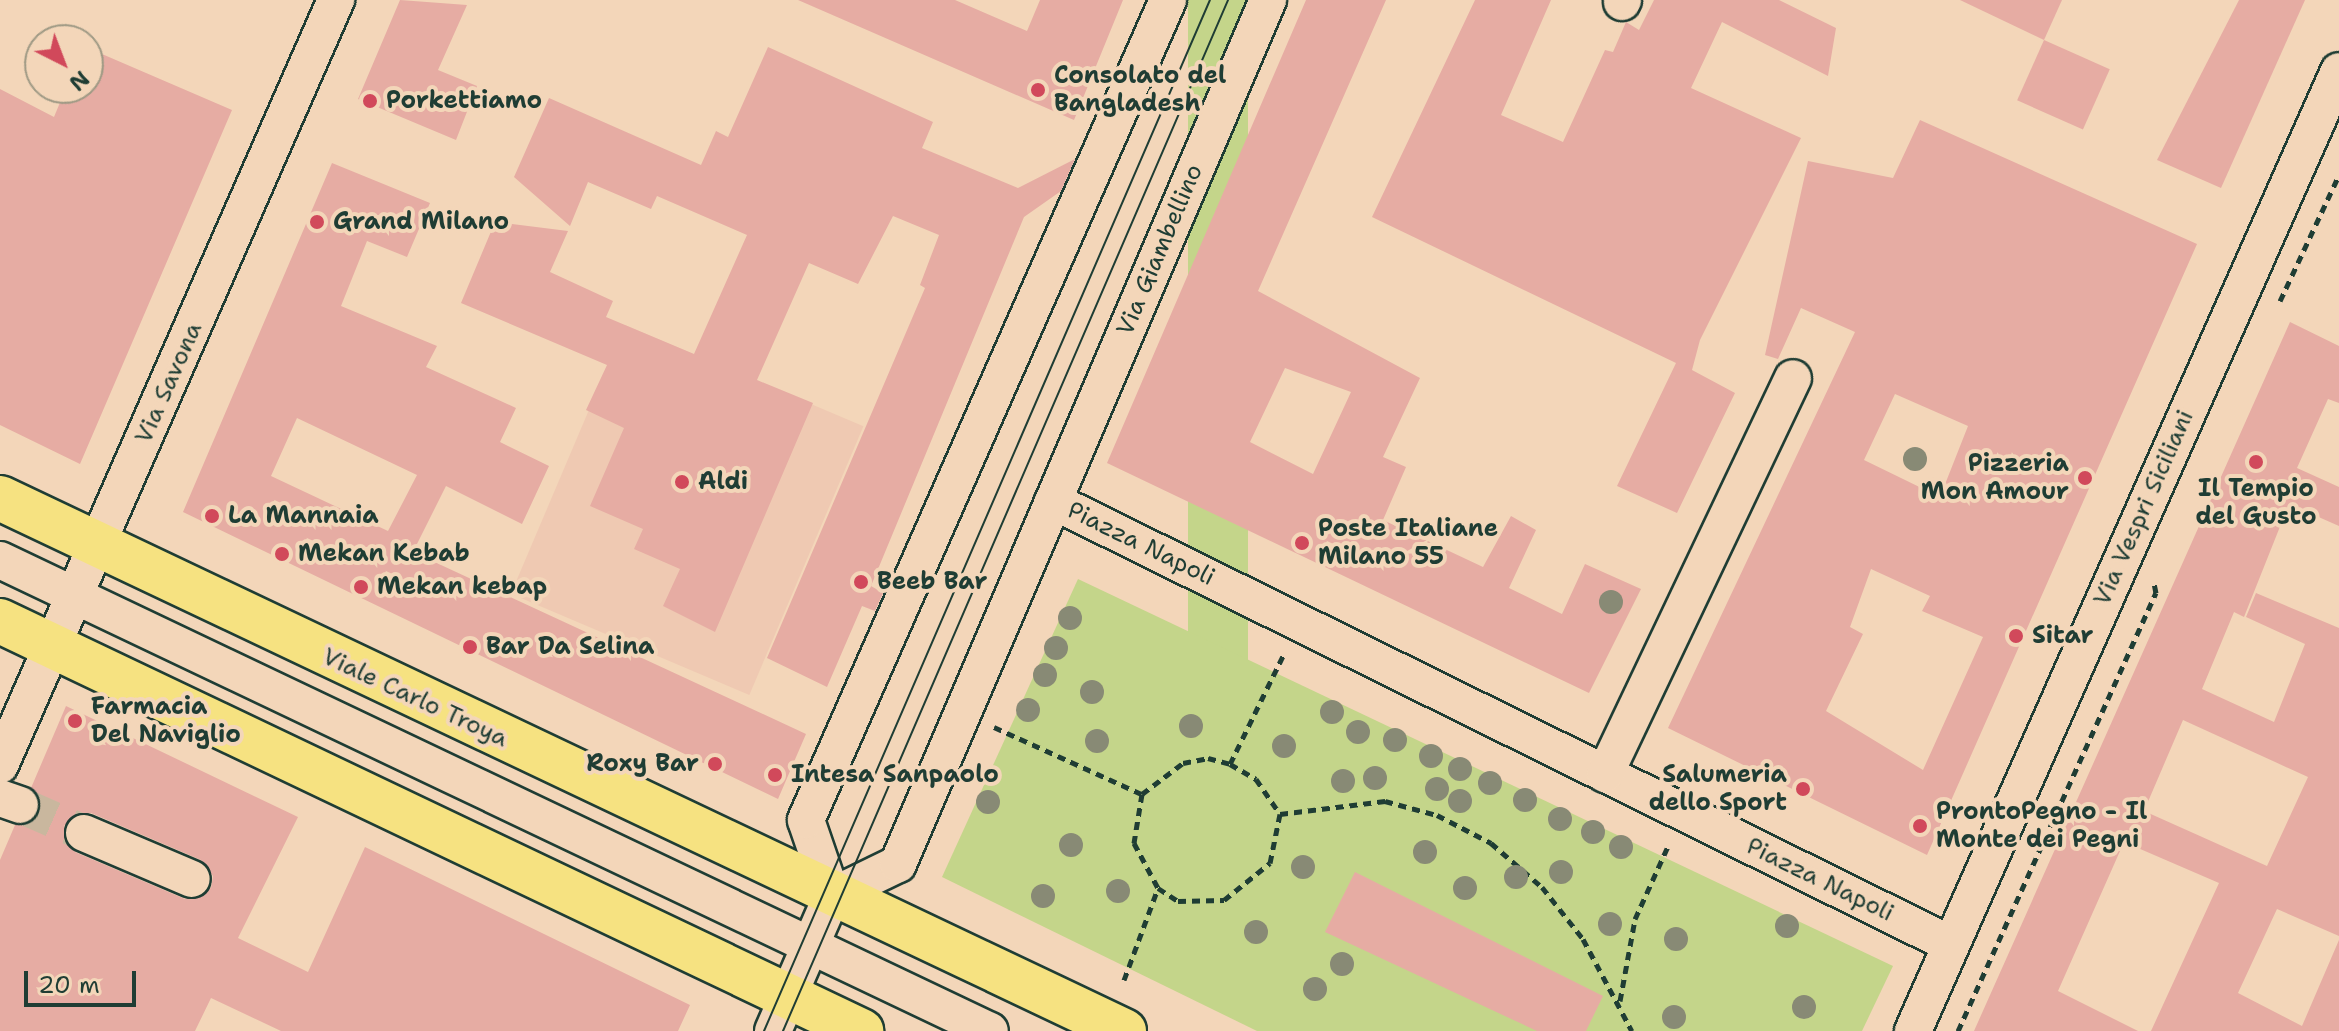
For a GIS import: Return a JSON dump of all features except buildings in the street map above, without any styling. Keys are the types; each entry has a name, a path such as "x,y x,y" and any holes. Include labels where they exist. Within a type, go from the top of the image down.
{"main road":[{"name":"Viale Carlo Troya","path":"0,498 832,896"},
{"path":"0,621 781,1014 861,1031"},
{"path":"832,896 1124,1031"}],"street":[{"name":"Via Savona","path":"0,765 51,646 99,548 336,0"},
{"path":"781,1014 832,896 806,820 968,464 1168,0"},
{"name":"Via Giambellino","path":"1053,501 1268,0"},
{"name":"Via Vespri Siciliani","path":"1950,944 2339,71"},
{"path":"1605,774 1793,378"},
{"name":"Piazza Napoli","path":"832,896 898,864 1053,501 1950,944"},
{"path":"0,560 990,1031"},
{"path":"84,833 192,879"},
{"path":"1913,1031 1950,944"}],"path":[{"path":"1230,764 1299,623"},
{"path":"962,714 1142,794"},
{"path":"1208,758 1230,764 1256,779 1280,814 1270,863 1245,889 1202,903 1178,901 1158,888 1134,843 1142,794 1183,763 1208,758"},
{"path":"1280,814 1385,801 1437,815 1491,843 1542,887 1619,1002 1632,1031"},
{"path":"1619,1002 1635,919 1685,814"},
{"path":"1124,980 1158,888"}],"shaded area":[{"path":"625,325 863,426 749,695 511,594"}],"green space":[{"path":"1188,0 1248,0 1248,906 1188,906"},
{"path":"1078,579 1893,966 1862,1031 1257,1031 942,877"}],"tunnel":[{"path":"20,805 84,833"}],"tram line":[{"path":"764,1031 1210,0"},
{"path":"783,1031 1228,0"}],"place":[{"name":"Consolato del Bangladesh","path":"1038,90"},
{"name":"Porkettiamo","path":"370,101"},
{"name":"Grand Milano","path":"317,222"},
{"name":"Il Tempio del Gusto","path":"2256,462"},
{"name":"Pizzeria Mon Amour","path":"2085,478"},
{"name":"Aldi","path":"682,482"},
{"name":"La Mannaia","path":"212,516"},
{"name":"Poste Italiane Milano 55","path":"1302,543"},
{"name":"Mekan Kebab","path":"282,554"},
{"name":"Beeb Bar","path":"861,582"},
{"name":"Mekan kebap","path":"361,587"},
{"name":"Sitar","path":"2016,636"},
{"name":"Bar Da Selina","path":"470,647"},
{"name":"Farmacia Del Naviglio","path":"75,721"},
{"name":"Roxy Bar","path":"715,764"},
{"name":"Intesa Sanpaolo","path":"775,775"},
{"name":"Salumeria dello Sport","path":"1803,789"},
{"name":"ProntoPegno - Il Monte dei Pegni","path":"1920,826"}]}
